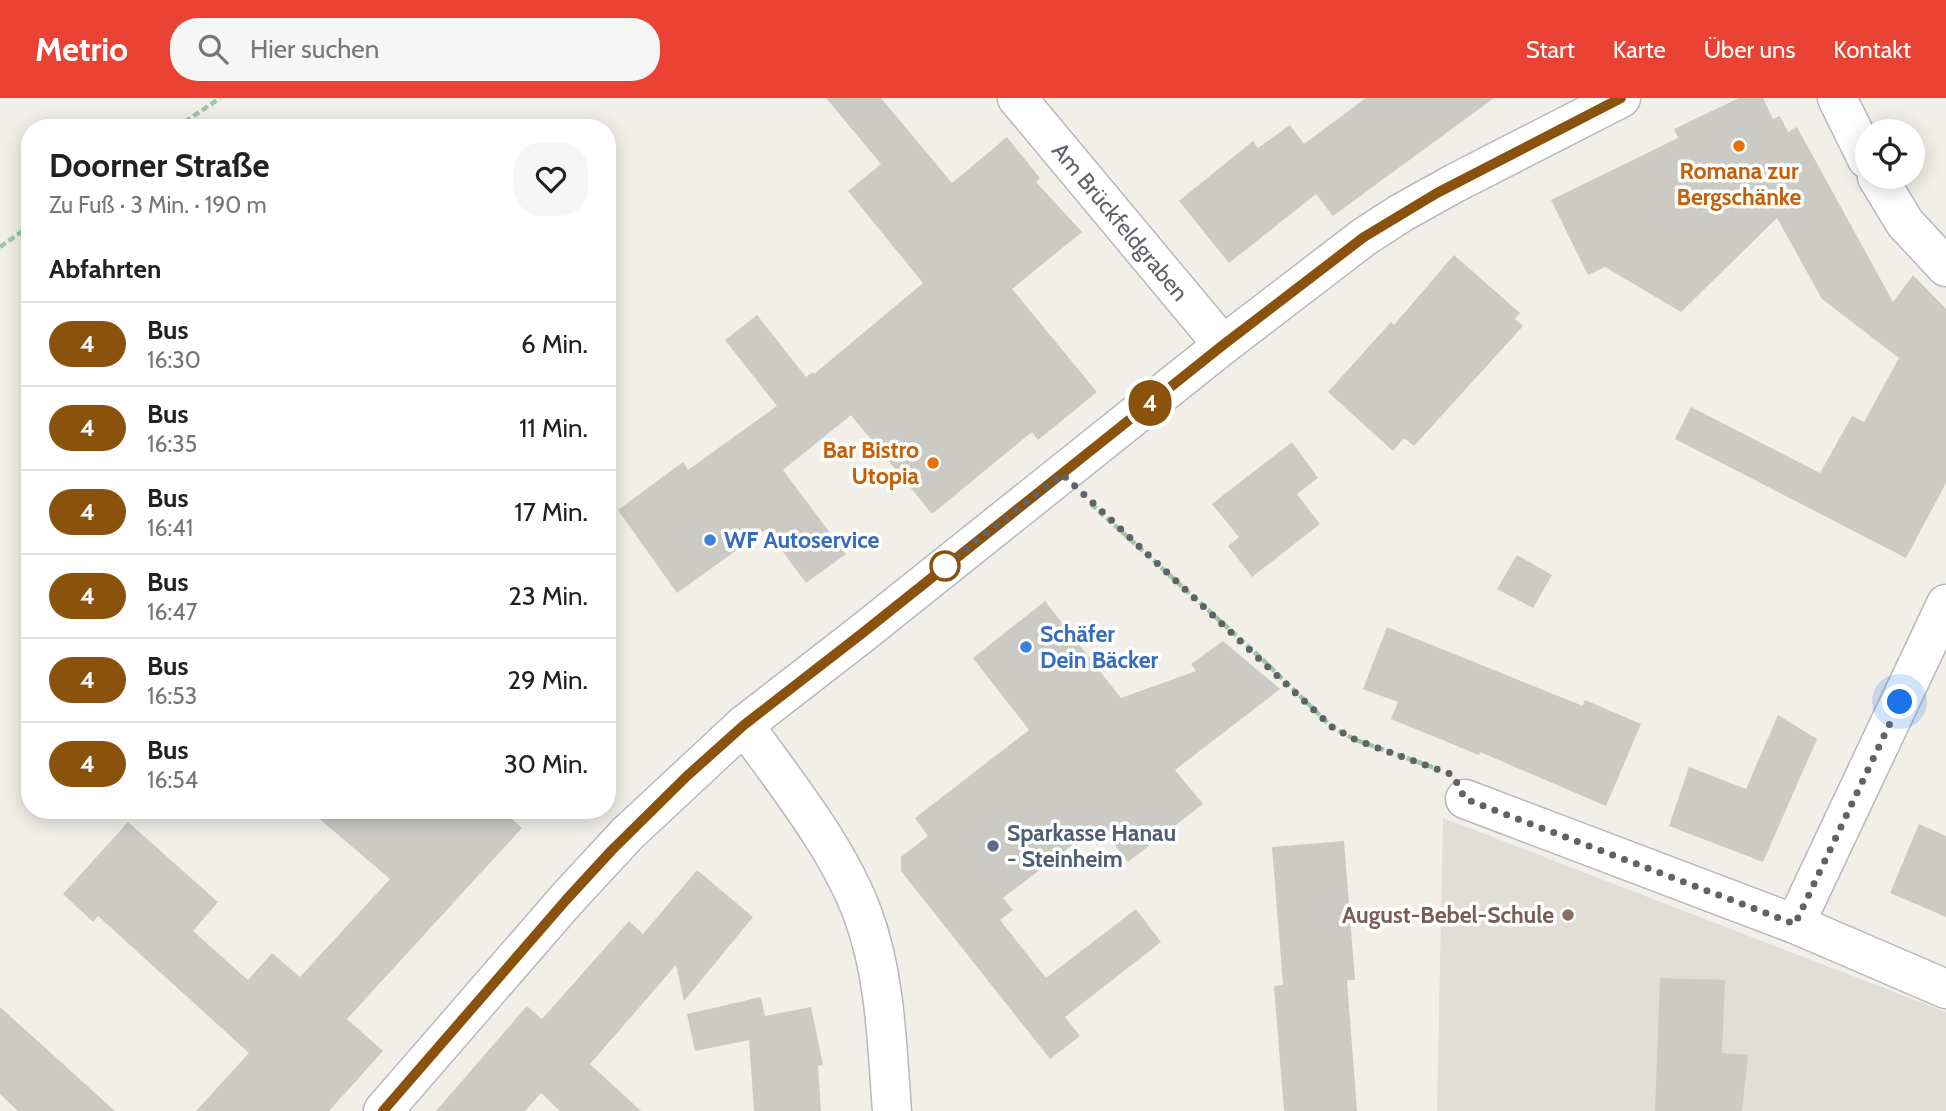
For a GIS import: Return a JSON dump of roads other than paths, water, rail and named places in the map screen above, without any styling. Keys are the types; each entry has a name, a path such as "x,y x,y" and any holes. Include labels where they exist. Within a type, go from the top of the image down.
{"street":[{"name":"Am Brückfeldgraben","path":"1017,98 1223,345"},
{"path":"383,1111 604,859 687,776 744,725 1223,345 1364,237 1401,213 1621,98"},
{"path":"1837,98 1855,135"},
{"path":"1884,189 1905,223 1946,267"},
{"path":"1795,924 1946,604"},
{"path":"744,725 823,838 848,880 864,916 873,949 885,1021 892,1111"},
{"path":"1465,799 1795,924 1946,989"}],"place":[{"name":"Romana zur Bergschänke","path":"1739,146"},
{"name":"Bar Bistro Utopia","path":"933,463"},
{"name":"WF Autoservice","path":"710,540"},
{"name":"Schäfer Dein Bäcker","path":"1026,647"},
{"name":"Sparkasse Hanau - Steinheim","path":"993,846"},
{"name":"August-Bebel-Schule","path":"1568,915"}]}
